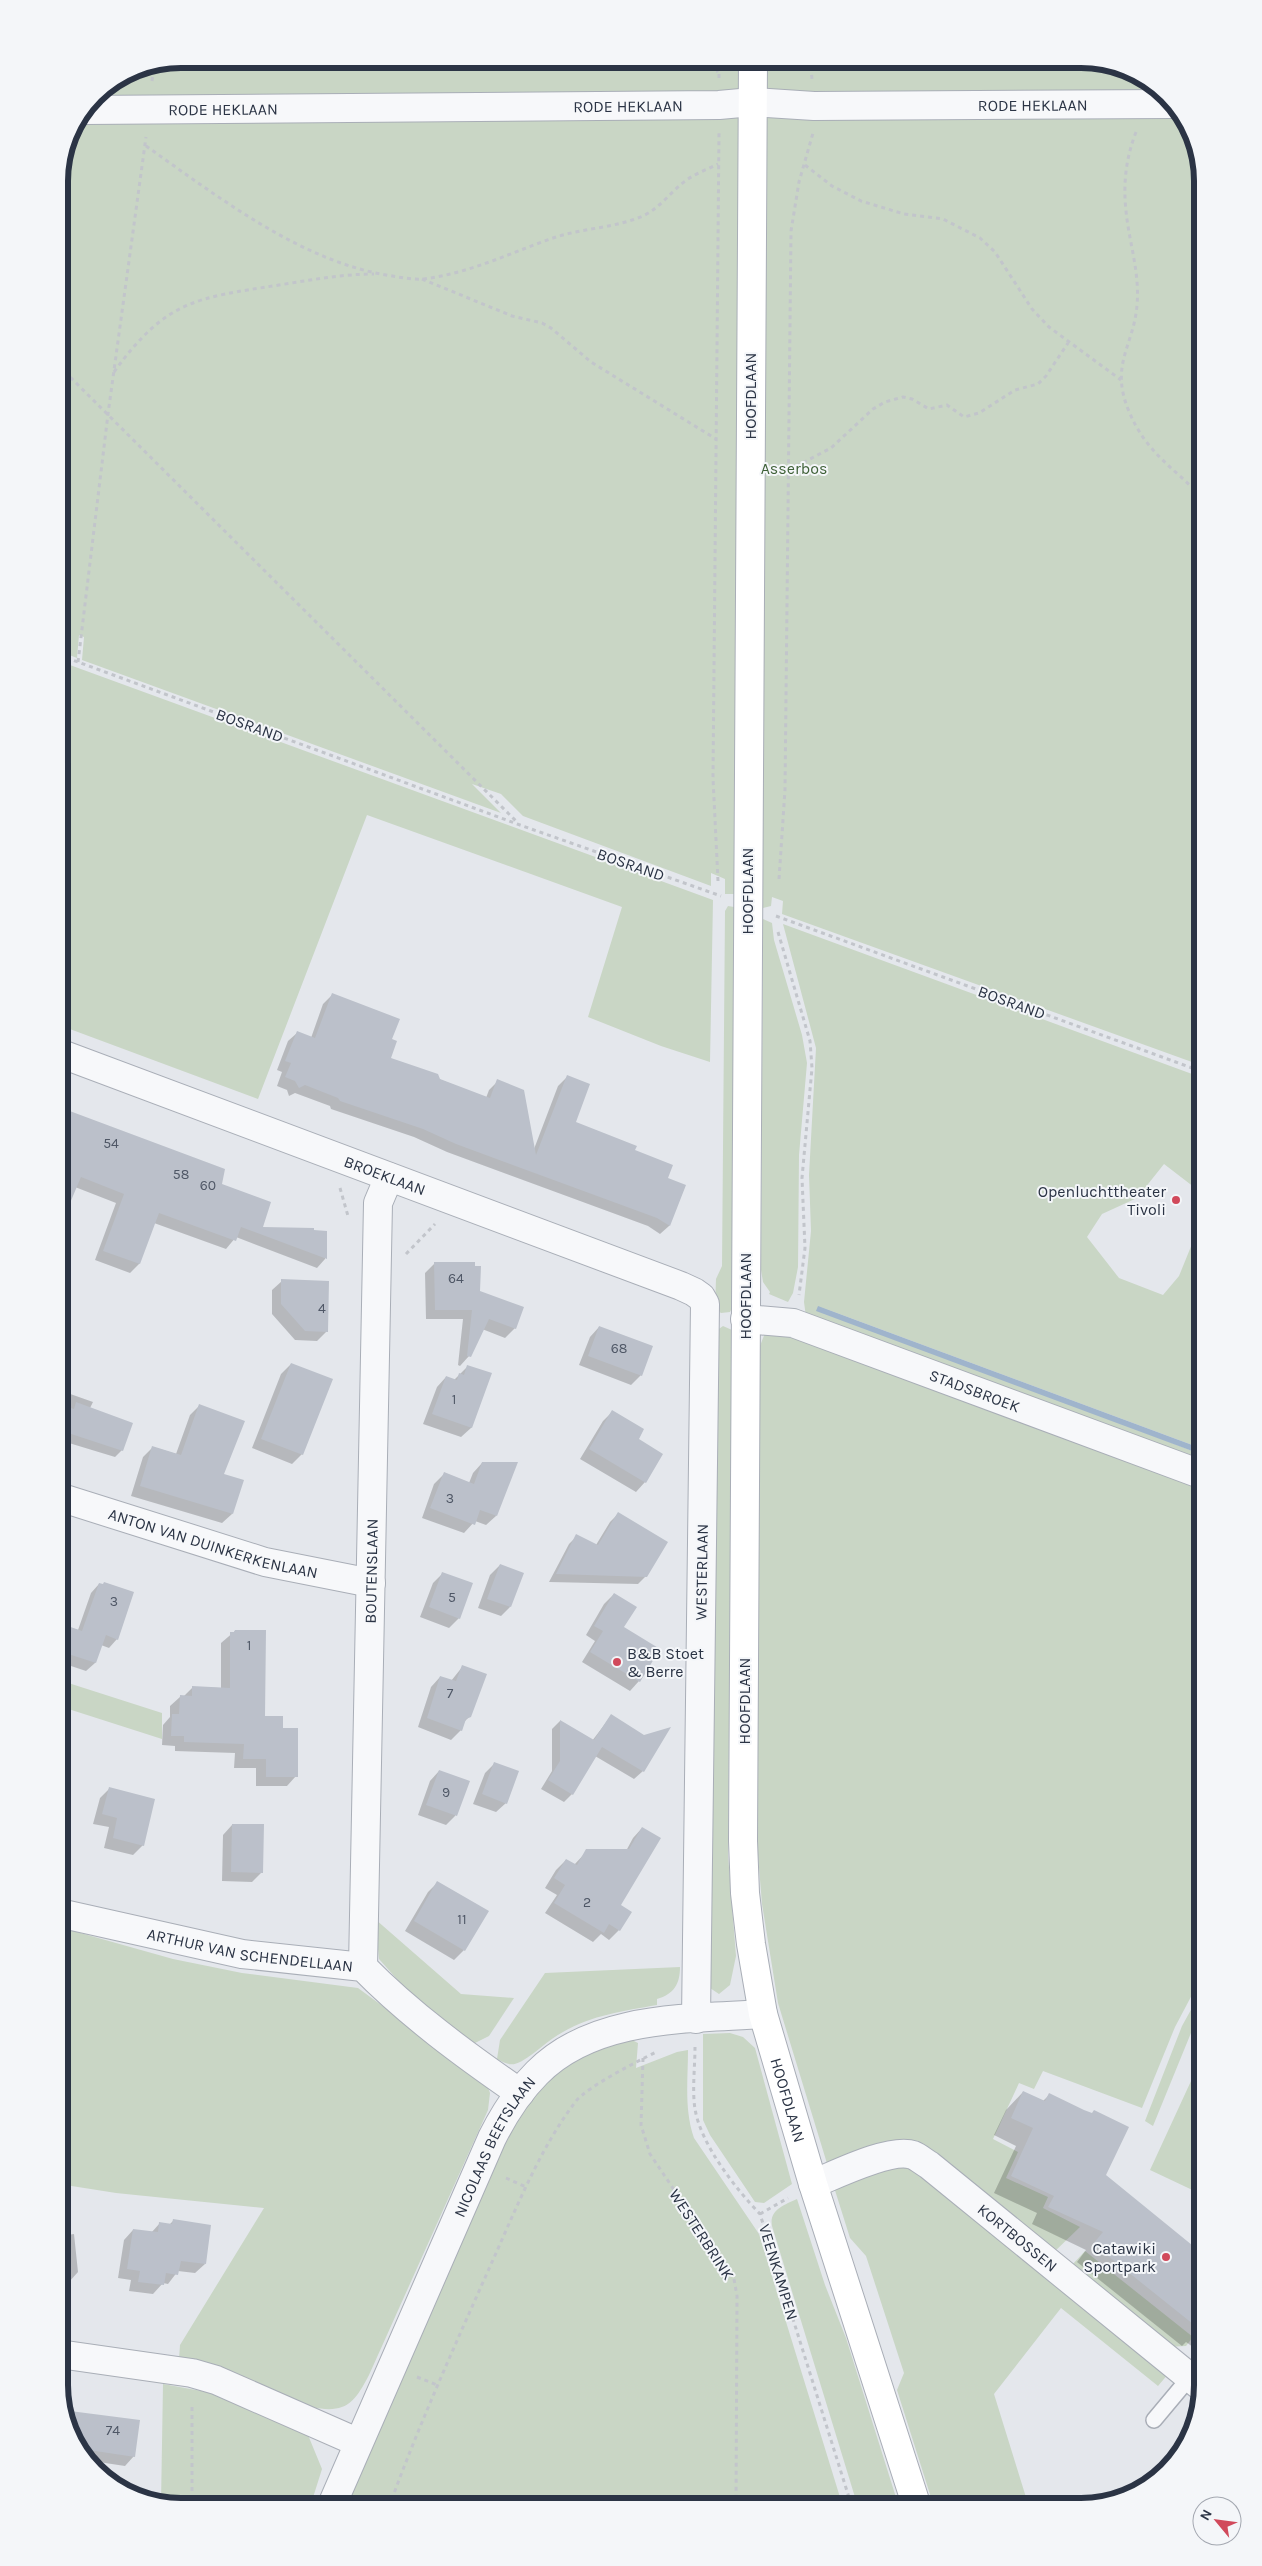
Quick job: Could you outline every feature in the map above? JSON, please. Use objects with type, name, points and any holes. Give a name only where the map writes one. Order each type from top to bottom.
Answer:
[{"type":"street","name":"HOOFDLAAN","points":[[753,68],[745,1319],[743,1841],[745,1892],[751,1944],[763,2014],[813,2184],[914,2498]]},
{"type":"street","name":"RODE HEKLAAN","points":[[92,110],[719,104],[752,102],[814,106],[1160,104]]},
{"type":"street","name":"BROEKLAAN","points":[[68,1056],[694,1292],[701,1297],[704,1304]]},
{"type":"street","name":"BOUTENSLAAN","points":[[363,1967],[378,1203],[389,1177]]},
{"type":"street","name":"WESTERLAAN","points":[[696,2019],[704,1304]]},
{"type":"street","name":"STADSBROEK","points":[[745,1319],[793,1323],[1194,1472]]},
{"type":"street","name":"ANTON VAN DUINKERKENLAAN","points":[[68,1500],[265,1562],[371,1583]]},
{"type":"street","name":"ARTHUR VAN SCHENDELLAAN","points":[[68,1915],[242,1954],[363,1967],[461,2051],[520,2092]]},
{"type":"street","name":"NICOLAAS BEETSLAAN","points":[[335,2498],[357,2442],[492,2138],[520,2092],[538,2072],[559,2055],[597,2036],[642,2024],[763,2014]]},
{"type":"street","name":"KORTBOSSEN","points":[[813,2184],[854,2166],[899,2153],[914,2155],[1194,2380]]},
{"type":"street","points":[[68,2355],[192,2373],[216,2380],[357,2442]]},
{"type":"lane","points":[[1154,2420],[1194,2384]]},
{"type":"path","points":[[714,68],[719,73]]},
{"type":"path","points":[[78,662],[108,414],[146,146],[153,71]]},
{"type":"path","name":"HOOFDLAAN","points":[[719,104],[713,778],[719,894]]},
{"type":"path","points":[[1160,104],[1131,145],[1126,167],[1126,211],[1138,290],[1134,322],[1121,364],[1121,380],[1128,409],[1143,437],[1170,469],[1194,490]]},
{"type":"path","name":"HOOFDLAAN","points":[[778,882],[785,790],[790,231],[799,182],[812,142],[814,106]]},
{"type":"path","points":[[146,146],[205,188],[292,240],[335,261],[379,274],[421,279],[512,316],[542,323],[551,328],[591,362],[716,439]]},
{"type":"path","points":[[421,279],[453,274],[497,261],[554,238],[644,215],[662,204],[673,191],[689,178],[718,164]]},
{"type":"path","points":[[805,165],[832,186],[861,200],[904,214],[943,219],[980,238],[1005,266],[1032,309],[1068,343],[1121,380]]},
{"type":"path","points":[[114,372],[144,334],[161,319],[198,300],[219,294],[320,278],[379,274]]},
{"type":"path","points":[[789,470],[831,448],[872,409],[896,398],[912,399],[929,409],[947,405],[964,417],[979,413],[1006,395],[1042,381],[1068,343]]},
{"type":"path","points":[[68,375],[520,825]]},
{"type":"path","name":"BOSRAND","points":[[68,658],[520,825],[719,894],[747,906],[1194,1069]]},
{"type":"path","name":"HOOFDLAAN","points":[[777,908],[777,923]]},
{"type":"path","name":"HOOFDLAAN","points":[[778,929],[810,1041],[812,1068],[802,1178],[804,1255],[793,1323]]},
{"type":"path","points":[[377,1282],[456,1204]]},
{"type":"path","name":"VEENKAMPEN","points":[[696,2019],[695,2103],[698,2119],[723,2170],[740,2194],[760,2214],[849,2498]]},
{"type":"path","name":"WESTERBRINK","points":[[393,2498],[437,2385],[526,2187],[557,2130],[577,2100],[643,2059],[641,2125],[650,2154],[734,2279],[737,2306],[736,2498]]},
{"type":"path","points":[[192,2373],[192,2498]]},
{"type":"green space","name":"Asserbos","points":[[173,68],[1089,68],[1118,73],[1132,79],[1150,91],[1171,112],[1186,137],[1194,173],[1194,1063],[782,914],[783,901],[772,897],[771,906],[763,908],[763,893],[734,882],[734,894],[725,894],[725,879],[711,873],[711,886],[523,816],[501,794],[472,784],[501,813],[82,660],[84,637],[79,635],[77,658],[68,654],[68,173],[71,151],[76,137],[95,106],[106,95],[137,76],[151,71]]},
{"type":"green space","points":[[68,664],[713,900],[710,1062],[661,1046],[588,1017],[622,907],[367,815],[258,1099],[68,1028]]},
{"type":"green space","points":[[728,906],[734,907],[733,1306],[730,1312],[721,1313],[715,1308],[716,1279],[722,1266],[725,911]]},
{"type":"green space","points":[[763,919],[772,923],[774,940],[802,1035],[807,1063],[799,1155],[798,1267],[793,1293],[788,1302],[769,1294],[770,1292],[763,1282],[761,1270]]},
{"type":"green space","points":[[783,924],[1194,1075],[1194,1187],[1164,1164],[1137,1198],[1102,1214],[1087,1237],[1119,1278],[1163,1295],[1179,1276],[1194,1242],[1194,1446],[818,1306],[1194,1452],[1194,1465],[806,1317],[804,1302],[811,1231],[809,1175],[816,1048]]},
{"type":"green space","points":[[723,1326],[732,1330],[728,1855],[736,1956],[730,1985],[719,1994],[710,1988],[705,1976],[716,1331]]},
{"type":"green space","points":[[780,1328],[1194,1481],[1194,1991],[1175,2027],[1142,2108],[1043,2071],[1034,2089],[1019,2083],[993,2139],[1018,2152],[1006,2178],[1048,2197],[1043,2208],[1080,2227],[1052,2254],[914,2144],[829,2170],[778,2003],[762,1904],[757,1843],[758,1351],[765,1333]]},
{"type":"green space","points":[[68,1683],[162,1713],[162,1739],[68,1709]]},
{"type":"green space","points":[[375,1919],[461,1994],[514,1998],[489,2036],[473,2044],[403,1986],[379,1959]]},
{"type":"green space","points":[[68,1930],[173,1959],[242,1973],[358,1988],[486,2082],[490,2093],[488,2110],[369,2375],[353,2400],[340,2408],[323,2409],[311,2407],[230,2371],[179,2359],[180,2345],[264,2208],[116,2193],[68,2185]]},
{"type":"green space","points":[[680,1967],[679,1978],[675,1988],[657,1999],[657,2005],[608,2014],[585,2021],[558,2035],[518,2063],[509,2064],[497,2059],[500,2040],[545,1973]]},
{"type":"green space","points":[[1194,2004],[1194,2026],[1153,2126],[1145,2121],[1182,2026]]},
{"type":"green space","points":[[730,2033],[743,2037],[755,2048],[792,2184],[764,2203],[755,2202],[710,2135],[703,2120],[703,2034]]},
{"type":"green space","points":[[632,2040],[638,2043],[636,2068],[677,2052],[688,2050],[688,2105],[694,2138],[759,2234],[840,2498],[349,2498],[501,2152],[513,2129],[537,2092],[551,2078],[566,2066],[606,2047]]},
{"type":"green space","points":[[1194,2075],[1194,2191],[1150,2170]]},
{"type":"green space","points":[[905,2161],[1169,2373],[1158,2386],[1061,2308],[994,2394],[1026,2498],[931,2498],[897,2390],[904,2373],[866,2256],[850,2238],[833,2184]]},
{"type":"green space","points":[[797,2199],[825,2285],[846,2338],[896,2498],[855,2498],[772,2226],[775,2212]]},
{"type":"green space","points":[[1085,2251],[1193,2337],[1186,2346],[1166,2347],[1072,2265]]},
{"type":"green space","points":[[163,2384],[207,2392],[308,2435],[322,2469],[313,2498],[161,2496]]},
{"type":"water","points":[[818,1306],[1194,1446],[1194,1452],[816,1311]]},
{"type":"building","points":[[332,993],[400,1019],[392,1039],[397,1041],[391,1058],[438,1074],[440,1079],[490,1098],[497,1079],[524,1090],[536,1155],[567,1075],[590,1084],[576,1122],[637,1146],[635,1150],[673,1165],[668,1178],[686,1185],[670,1226],[657,1218],[456,1144],[423,1129],[340,1101],[338,1098],[305,1085],[299,1088],[295,1081],[285,1077],[291,1063],[285,1061],[297,1031],[315,1038]]},
{"type":"building","points":[[68,1110],[225,1169],[222,1184],[271,1202],[263,1227],[314,1228],[314,1230],[327,1231],[327,1259],[241,1227],[236,1241],[159,1213],[140,1264],[103,1251],[124,1194],[81,1177],[68,1208]]},
{"type":"building","points":[[434,1262],[475,1262],[475,1266],[481,1266],[480,1291],[524,1307],[516,1329],[489,1319],[471,1357],[467,1356],[472,1310],[435,1310]]},
{"type":"building","points":[[281,1279],[329,1281],[328,1332],[305,1331],[281,1304]]},
{"type":"building","points":[[599,1326],[653,1346],[642,1376],[588,1356]]},
{"type":"building","points":[[291,1363],[333,1379],[303,1455],[261,1439]]},
{"type":"building","points":[[467,1365],[492,1373],[472,1428],[432,1414],[446,1376],[457,1380],[459,1373],[464,1375]]},
{"type":"building","points":[[76,1402],[133,1423],[123,1451],[68,1433],[68,1407],[74,1409]]},
{"type":"building","points":[[199,1404],[245,1421],[224,1474],[244,1480],[233,1514],[140,1486],[152,1446],[181,1455]]},
{"type":"building","points":[[612,1410],[644,1429],[639,1439],[663,1454],[646,1483],[589,1449]]},
{"type":"building","points":[[482,1462],[518,1462],[497,1516],[480,1510],[475,1525],[430,1508],[444,1472],[474,1484]]},
{"type":"building","points":[[618,1512],[668,1542],[647,1577],[556,1574],[576,1534],[598,1545]]},
{"type":"building","points":[[500,1564],[524,1573],[511,1607],[487,1599]]},
{"type":"building","points":[[442,1572],[473,1583],[460,1619],[429,1607]]},
{"type":"building","points":[[104,1582],[134,1592],[118,1640],[106,1635],[96,1663],[68,1654],[68,1626],[82,1631],[99,1583],[103,1584]]},
{"type":"building","points":[[614,1593],[637,1607],[624,1627],[660,1649],[640,1682],[590,1652],[603,1631],[594,1626]]},
{"type":"building","points":[[235,1630],[266,1630],[265,1716],[283,1716],[283,1728],[298,1728],[298,1777],[266,1777],[266,1759],[243,1759],[244,1744],[184,1742],[184,1736],[171,1736],[172,1714],[179,1714],[180,1695],[192,1696],[192,1686],[230,1688],[230,1632]]},
{"type":"building","points":[[462,1665],[487,1674],[471,1717],[466,1719],[462,1731],[427,1718],[440,1676],[456,1681]]},
{"type":"building","points":[[611,1714],[644,1735],[671,1727],[644,1772],[602,1747],[573,1795],[548,1780],[560,1761],[560,1720],[594,1740]]},
{"type":"building","points":[[494,1762],[519,1771],[507,1804],[482,1794]]},
{"type":"building","points":[[439,1770],[470,1781],[457,1816],[426,1805]]},
{"type":"building","points":[[109,1787],[155,1799],[144,1846],[113,1838],[117,1818],[102,1814]]},
{"type":"building","points":[[232,1824],[264,1824],[263,1873],[231,1872]]},
{"type":"building","points":[[642,1827],[661,1838],[621,1905],[632,1912],[620,1931],[609,1924],[604,1933],[554,1903],[565,1885],[554,1878],[566,1859],[577,1865],[586,1849],[629,1849]]},
{"type":"building","points":[[437,1881],[489,1911],[465,1951],[414,1921]]},
{"type":"building","points":[[1023,2091],[1045,2101],[1049,2093],[1084,2110],[1092,2113],[1094,2110],[1129,2127],[1106,2175],[1194,2247],[1194,2325],[1093,2244],[1103,2232],[1048,2207],[1054,2196],[1011,2176],[1033,2128],[1011,2118]]},
{"type":"building","points":[[173,2219],[211,2225],[206,2264],[181,2261],[178,2275],[166,2273],[164,2285],[138,2282],[140,2271],[127,2269],[133,2229],[158,2232],[159,2222],[172,2224]]},
{"type":"building","points":[[71,2411],[140,2420],[135,2457],[88,2450],[76,2429]]},
{"type":"place","name":"Openluchttheater Tivoli","points":[[1176,1200]]},
{"type":"place","name":"B&B Stoet & Berre","points":[[617,1662]]},
{"type":"place","name":"Catawiki Sportpark","points":[[1166,2257]]}]
